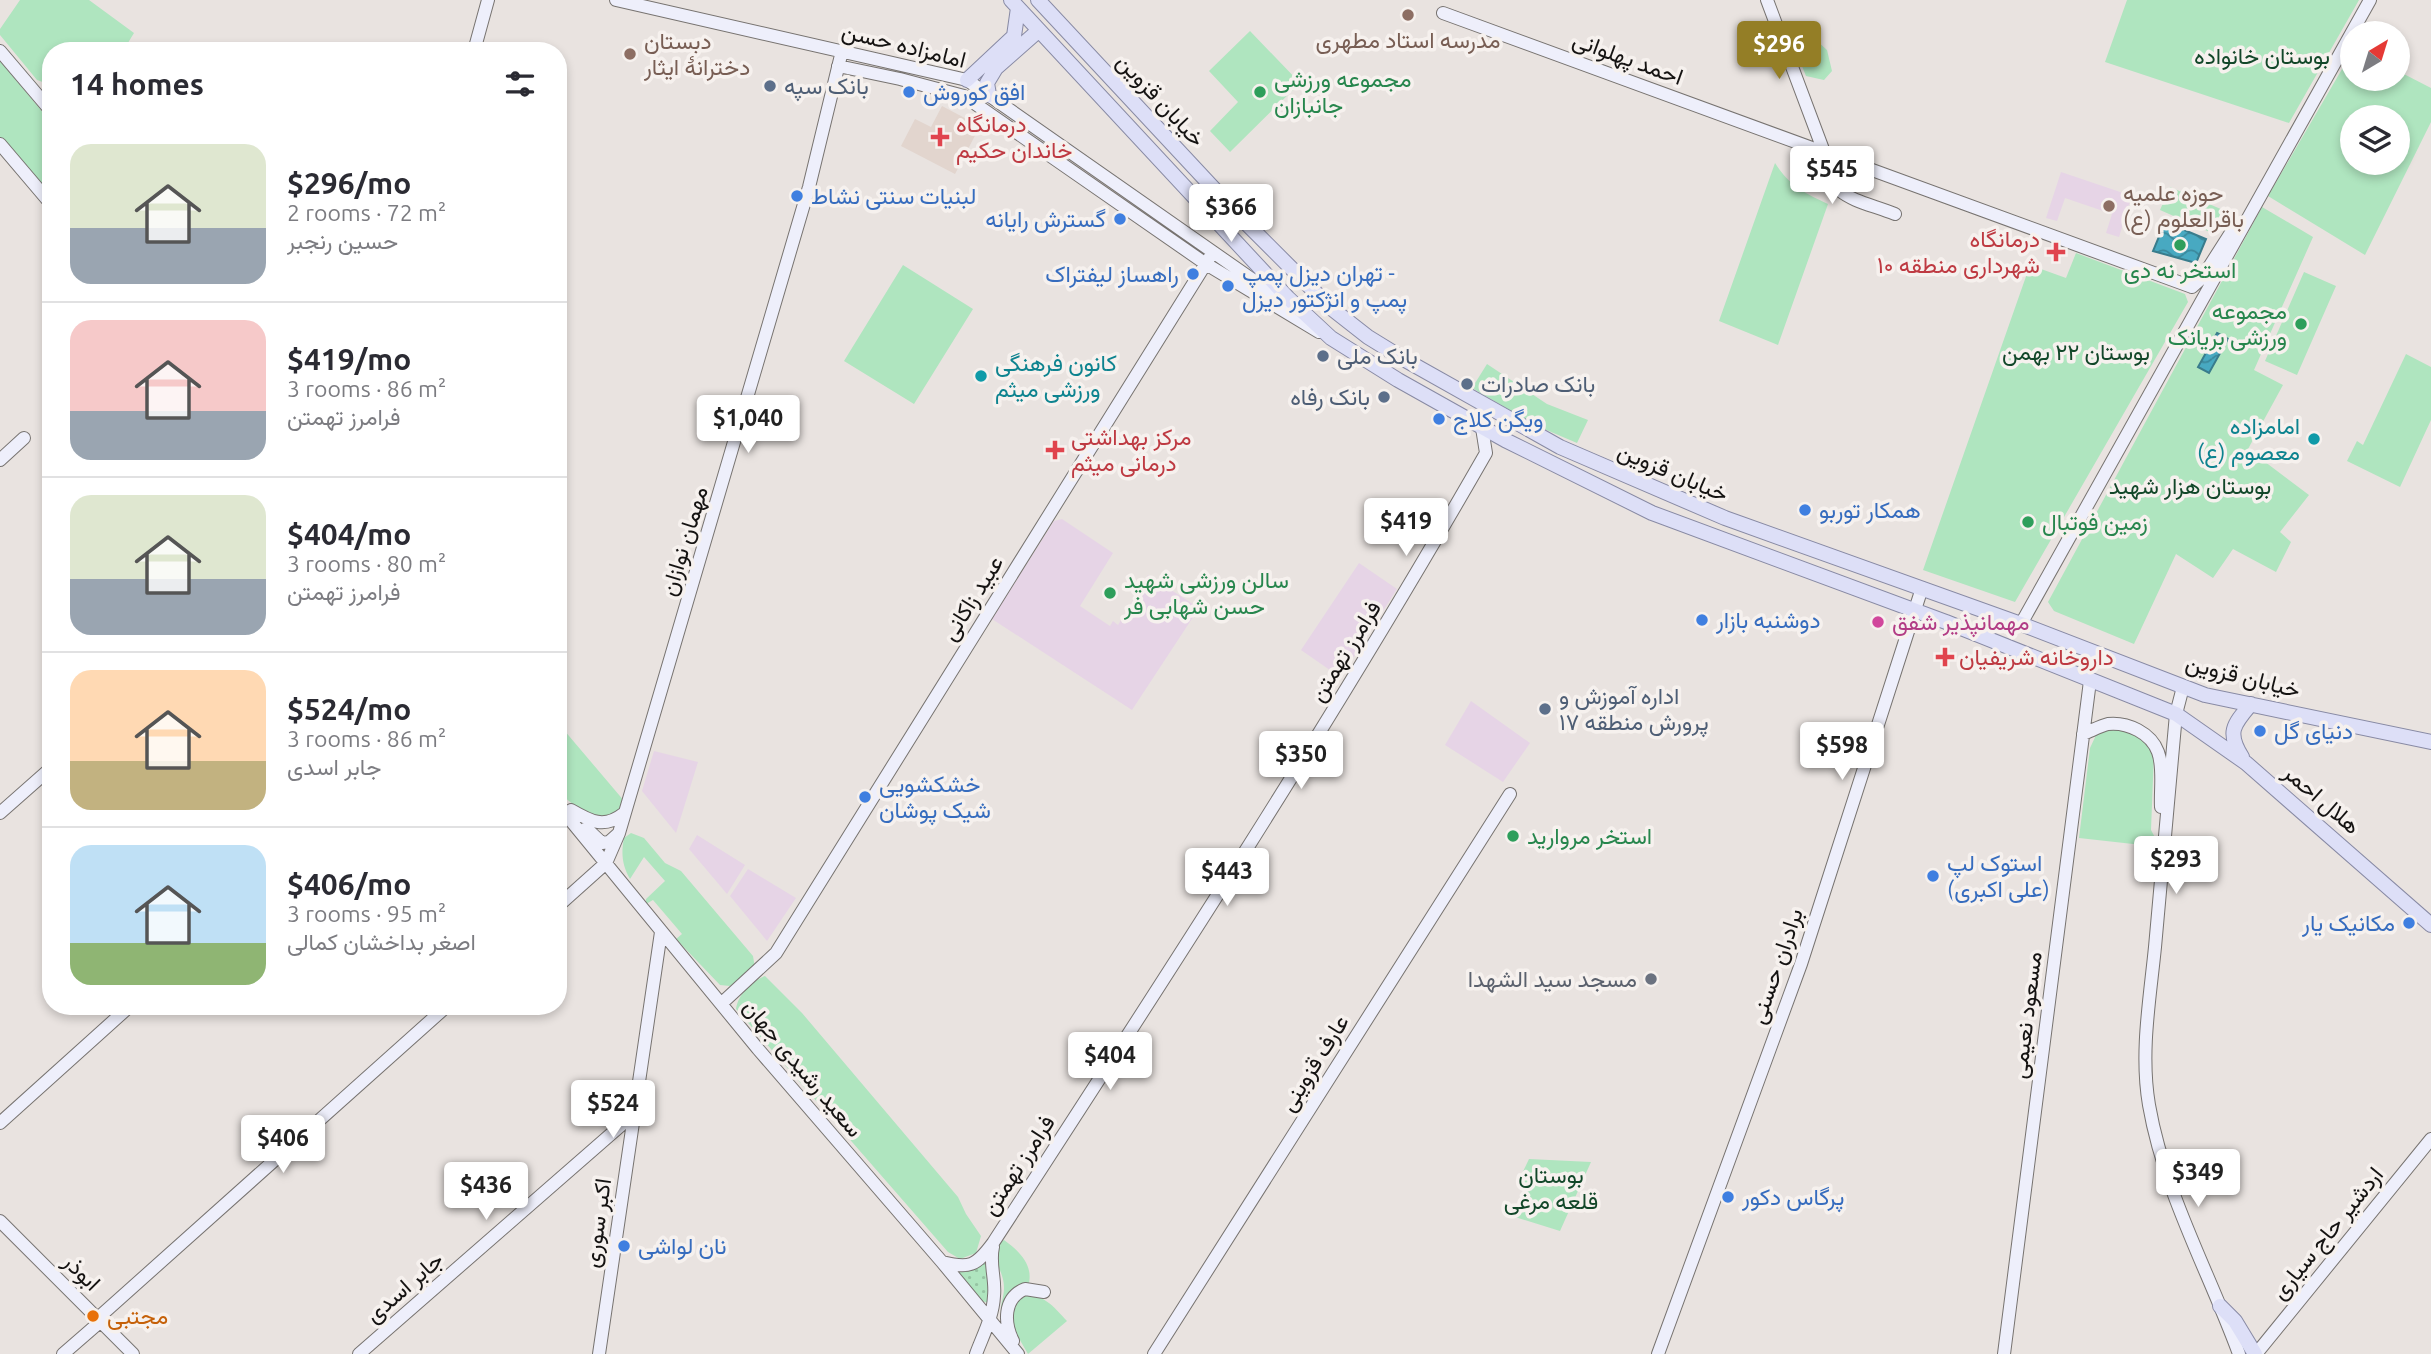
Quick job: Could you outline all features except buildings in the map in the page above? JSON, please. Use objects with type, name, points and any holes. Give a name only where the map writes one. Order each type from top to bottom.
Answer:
[{"type":"main road","name":"خیابان قزوین","points":[[1038,0],[1234,211],[1331,308],[1368,337],[1560,447],[1725,518],[2021,624],[2205,695],[2431,741]]},
{"type":"main road","name":"خیابان قزوین","points":[[1014,4],[1288,298],[1331,338],[1398,380],[1482,428],[1652,513],[2011,647],[2176,714]]},
{"type":"main road","points":[[967,80],[1014,36],[1014,4]]},
{"type":"main road","points":[[989,95],[987,83],[996,68],[1038,31]]},
{"type":"main road","points":[[1288,298],[1304,281]]},
{"type":"main road","points":[[2246,763],[2233,743],[2233,732],[2236,722],[2251,704]]},
{"type":"main road","name":"هلال احمر","points":[[2176,714],[2246,763],[2431,925]]},
{"type":"main road","points":[[2220,1306],[2235,1321],[2255,1354]]},
{"type":"street","points":[[476,42],[488,0]]},
{"type":"street","name":"امامزاده حسن","points":[[616,0],[967,80],[1253,280],[1288,298]]},
{"type":"street","points":[[1767,0],[1824,152],[1826,175],[1845,195],[1895,214]]},
{"type":"street","points":[[2021,624],[2370,0]]},
{"type":"street","name":"احمد پهلوانی","points":[[1443,13],[2192,287]]},
{"type":"street","points":[[0,51],[42,101]]},
{"type":"street","name":"مهمان نوازان","points":[[606,863],[618,833],[799,222],[842,51]]},
{"type":"street","name":"امامزاده حسن","points":[[838,66],[964,96],[1206,264],[1288,315],[1331,338]]},
{"type":"street","points":[[0,144],[42,193]]},
{"type":"street","points":[[2195,312],[2192,287],[2202,278],[2242,215],[2260,198]]},
{"type":"street","name":"عبید زاکانی","points":[[722,1003],[765,965],[783,942],[1213,252]]},
{"type":"street","name":"فرامرز تهمتن","points":[[942,1262],[963,1267],[971,1265],[982,1258],[993,1243],[1346,690],[1406,591],[1486,453],[1482,428]]},
{"type":"street","points":[[0,460],[24,438]]},
{"type":"street","name":"برادران حسنی","points":[[1658,1354],[1801,964],[1923,588]]},
{"type":"street","name":"مسعود نعیمی","points":[[2004,1354],[2090,681]]},
{"type":"street","points":[[2183,687],[2176,714],[2146,1047],[2148,1103],[2162,1158],[2239,1354]]},
{"type":"street","points":[[2083,734],[2101,726],[2119,724],[2142,732],[2151,740],[2159,758],[2164,849]]},
{"type":"street","points":[[0,813],[42,776]]},
{"type":"street","name":"عارف قزوینی","points":[[1154,1354],[1510,794]]},
{"type":"street","points":[[567,810],[603,823],[612,822],[623,814]]},
{"type":"street","name":"سعید رشیدی جهان","points":[[567,811],[602,843],[609,842],[618,833]]},
{"type":"street","name":"سعید رشیدی جهان","points":[[567,812],[661,932],[844,1152],[1019,1354]]},
{"type":"street","points":[[567,898],[606,863]]},
{"type":"street","name":"اکبر سوری","points":[[599,1354],[661,932]]},
{"type":"street","points":[[0,1123],[120,1015]]},
{"type":"street","points":[[63,1354],[437,1015]]},
{"type":"street","name":"جابر اسدی","points":[[359,1354],[634,1114]]},
{"type":"street","name":"اردشیر حاج سیاری","points":[[2255,1354],[2431,1139]]},
{"type":"street","name":"ابوذر","points":[[0,1220],[134,1354]]},
{"type":"street","points":[[976,1354],[990,1320],[995,1294],[990,1259],[993,1243]]},
{"type":"street","points":[[1019,1354],[1005,1322],[1010,1304],[1017,1292],[1025,1289],[1044,1292]]},
{"type":"shaded area","name":"درمانگاه خاندان حکیم","points":[[942,106],[980,126],[955,174],[901,146],[915,119],[931,127]]},
{"type":"shaded area","name":"حوزه علمیه باقرالعلوم (ع)","points":[[2061,172],[2132,196],[2119,237],[2106,233],[2112,214],[2065,198],[2057,221],[2046,218]]},
{"type":"shaded area","points":[[1062,519],[1113,553],[1080,606],[1110,626],[1113,621],[1118,625],[1148,575],[1199,608],[1132,710],[992,619],[1054,521]]},
{"type":"shaded area","points":[[1359,563],[1397,589],[1345,671],[1337,675],[1301,650]]},
{"type":"shaded area","points":[[1471,701],[1530,743],[1503,782],[1445,745]]},
{"type":"shaded area","points":[[654,751],[698,762],[676,833],[642,791]]},
{"type":"shaded area","points":[[697,835],[745,865],[727,894],[689,849]]},
{"type":"shaded area","points":[[748,869],[796,898],[767,941],[730,896]]},
{"type":"green space","points":[[20,0],[89,0],[134,33],[128,42],[42,42],[42,82],[37,80],[0,35],[0,29]]},
{"type":"green space","name":"بوستان خانواده","points":[[2127,0],[2359,0],[2347,21],[2340,21],[2340,33],[2289,123],[2105,62]]},
{"type":"green space","name":"مجموعه ورزشی جانبازان","points":[[1250,31],[1300,83],[1230,152],[1210,131],[1238,102],[1209,71]]},
{"type":"green space","points":[[1791,39],[1816,40],[1827,50],[1832,71],[1824,80],[1806,76]]},
{"type":"green space","points":[[0,61],[42,111],[42,187],[0,137]]},
{"type":"green space","points":[[2340,73],[2340,91],[2410,91],[2410,77],[2431,88],[2431,122],[2410,164],[2410,105],[2340,105],[2340,175],[2405,175],[2365,255],[2268,196]]},
{"type":"green space","points":[[1775,163],[1798,188],[1828,204],[1778,345],[1719,321]]},
{"type":"green space","points":[[2170,187],[2223,210],[2212,233],[2160,210]]},
{"type":"green space","name":"بوستان هزار شهید","points":[[2262,207],[2313,237],[2254,370],[2283,385],[2248,449],[2309,495],[2280,532],[2291,542],[2276,572],[2233,549],[2213,578],[2176,554],[2134,644],[2054,611],[2048,602]]},
{"type":"green space","name":"بوستان ۲۲ بهمن","points":[[2076,253],[2185,294],[2188,302],[2015,602],[1923,570],[2030,265],[2066,278]]},
{"type":"green space","points":[[903,265],[973,309],[914,404],[844,361]]},
{"type":"green space","name":"مجموعه ورزشی بریانک","points":[[2304,272],[2336,286],[2297,375],[2265,361]]},
{"type":"green space","points":[[2406,354],[2431,367],[2431,420],[2400,487],[2347,461],[2357,441],[2363,445]]},
{"type":"green space","points":[[1487,364],[1547,404],[1588,420],[1577,443],[1537,426],[1472,388]]},
{"type":"green space","points":[[2109,728],[2141,735],[2154,753],[2151,830],[2160,847],[2079,838],[2090,748],[2097,733]]},
{"type":"green space","points":[[567,734],[625,802],[621,809],[608,819],[580,810],[567,799]]},
{"type":"green space","points":[[631,833],[644,838],[665,863],[681,871],[753,956],[755,968],[730,986],[720,985],[676,939],[682,934],[653,900],[646,904],[646,899],[665,881],[644,857],[630,879],[627,874],[624,864],[624,838]]},
{"type":"green space","points":[[765,976],[802,1013],[958,1197],[981,1236],[976,1253],[960,1259],[948,1252],[736,1009],[746,989]]},
{"type":"green space","name":"بوستان قلعه مرغی","points":[[1529,1159],[1591,1162],[1560,1231],[1515,1217],[1525,1187],[1517,1184]]},
{"type":"green space","points":[[1004,1240],[1023,1258],[1030,1276],[1029,1283],[1018,1286],[1010,1293],[1001,1312],[1004,1288],[997,1256],[1000,1242]]},
{"type":"green space","points":[[985,1263],[992,1285],[988,1303],[982,1301],[956,1269],[973,1268]]},
{"type":"green space","points":[[1022,1294],[1042,1299],[1067,1321],[1028,1354],[1010,1323]]},
{"type":"water","name":"استخر نه دی","points":[[2165,222],[2206,239],[2196,263],[2153,251]]},
{"type":"water","points":[[2217,333],[2228,339],[2209,373],[2198,367]]},
{"type":"place","name":"مدرسه استاد مطهری","points":[[1408,15]]},
{"type":"place","name":"دبستان دخترانهٔ ایثار","points":[[630,54]]},
{"type":"place","name":"بانک سپه","points":[[770,86]]},
{"type":"place","name":"افق کوروش","points":[[909,92]]},
{"type":"place","name":"مجموعه ورزشی جانبازان","points":[[1260,92]]},
{"type":"place","name":"درمانگاه خاندان حکیم","points":[[940,137]]},
{"type":"place","name":"لبنیات سنتی نشاط","points":[[797,196]]},
{"type":"place","name":"حوزه علمیه باقرالعلوم (ع)","points":[[2109,206]]},
{"type":"place","name":"گسترش رایانه","points":[[1120,219]]},
{"type":"place","name":"استخر نه دی","points":[[2180,245]]},
{"type":"place","name":"درمانگاه شهرداری منطقه ۱۰","points":[[2056,252]]},
{"type":"place","name":"راهساز لیفتراک","points":[[1193,274]]},
{"type":"place","name":"تهران دیزل پمپ - پمپ و انژکتور دیزل","points":[[1228,286]]},
{"type":"place","name":"مجموعه ورزشی بریانک","points":[[2301,324]]},
{"type":"place","name":"بانک ملی","points":[[1323,356]]},
{"type":"place","name":"کانون فرهنگی ورزشی میثم","points":[[981,376]]},
{"type":"place","name":"بانک صادرات","points":[[1467,384]]},
{"type":"place","name":"بانک رفاه","points":[[1384,397]]},
{"type":"place","name":"ویگن کلاج","points":[[1439,419]]},
{"type":"place","name":"امامزاده معصوم (ع)","points":[[2314,439]]},
{"type":"place","name":"مرکز بهداشتی درمانی میثم","points":[[1055,450]]},
{"type":"place","name":"همکار توربو","points":[[1805,510]]},
{"type":"place","name":"زمین فوتبال","points":[[2028,522]]},
{"type":"place","name":"سالن ورزشی شهید حسن شهابی فر","points":[[1110,593]]},
{"type":"place","name":"دوشنبه بازار","points":[[1702,620]]},
{"type":"place","name":"مهمانپذیر شفق","points":[[1878,622]]},
{"type":"place","name":"داروخانه شریفیان","points":[[1945,657]]},
{"type":"place","name":"اداره آموزش و پرورش منطقه ۱۷","points":[[1545,709]]},
{"type":"place","name":"دنیای گل","points":[[2260,731]]},
{"type":"place","name":"خشکشویی شیک پوشان","points":[[865,797]]},
{"type":"place","name":"استخر مروارید","points":[[1513,836]]},
{"type":"place","name":"استوک لپ (علی اکبری)","points":[[1933,876]]},
{"type":"place","name":"مکانیک یار","points":[[2409,923]]},
{"type":"place","name":"مسجد سید الشهدا","points":[[1651,979]]},
{"type":"place","name":"پرگاس دکور","points":[[1728,1197]]},
{"type":"place","name":"نان لواشی","points":[[624,1246]]},
{"type":"place","name":"مجتبی","points":[[93,1316]]}]
